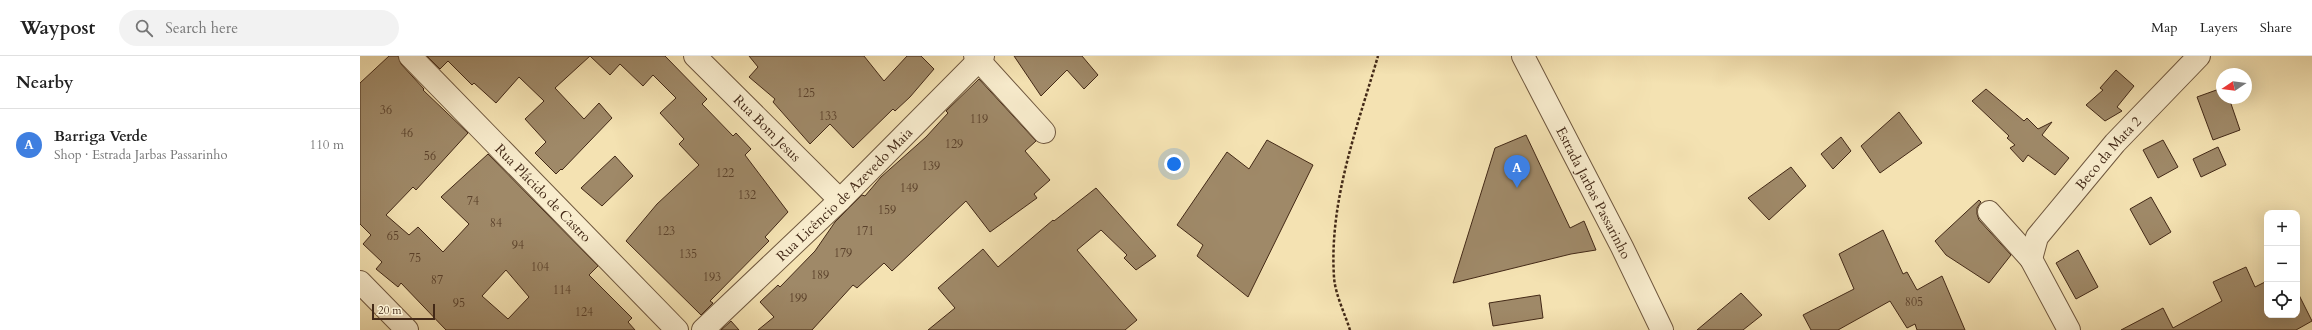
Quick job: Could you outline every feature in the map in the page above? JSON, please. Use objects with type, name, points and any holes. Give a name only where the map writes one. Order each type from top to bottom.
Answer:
[{"type":"street","name":"Rua Plácido de Castro","points":[[410,56],[676,330]]},
{"type":"street","name":"Rua Bom Jesus","points":[[695,56],[840,200]]},
{"type":"street","name":"Estrada Jarbas Passarinho","points":[[1523,56],[1622,247],[1662,330]]},
{"type":"street","name":"Beco da Mata 2","points":[[2031,259],[2037,237],[2116,143],[2199,56]]},
{"type":"street","name":"Rua Licêncio de Azevedo Maia","points":[[703,330],[840,200],[979,57]]},
{"type":"street","points":[[979,57],[1044,132]]},
{"type":"street","points":[[1989,212],[2031,259],[2069,330]]},
{"type":"street","points":[[360,282],[407,330]]},
{"type":"path","points":[[1350,330],[1334,278],[1335,217],[1349,156],[1378,56]]},
{"type":"building","points":[[389,56],[398,56],[401,64],[424,89],[423,90],[468,133],[416,190],[413,187],[386,215],[409,235],[418,227],[443,252],[469,224],[441,197],[488,154],[598,266],[589,275],[632,318],[628,322],[635,330],[446,330],[401,283],[398,287],[376,269],[382,262],[363,244],[371,235],[360,224],[360,83]],"holes":[[[506,270],[529,297],[508,319],[482,296]]]},
{"type":"building","points":[[427,56],[590,56],[555,88],[584,119],[599,103],[612,118],[562,170],[561,169],[556,174],[535,153],[546,142],[525,119],[544,101],[519,77],[496,103],[474,83],[472,85],[448,61],[440,69]]},
{"type":"building","points":[[590,56],[665,56],[707,99],[702,104],[733,136],[736,133],[751,149],[745,155],[788,212],[765,237],[769,241],[710,301],[713,303],[701,315],[626,241],[657,204],[699,165],[679,144],[684,139],[660,113],[676,98],[653,75],[643,86],[620,64],[610,75]]},
{"type":"building","points":[[749,56],[864,56],[884,81],[907,56],[921,56],[934,69],[910,97],[895,111],[893,109],[853,148],[830,124],[810,144],[773,102],[775,99],[749,77],[758,67]]},
{"type":"building","points":[[1014,56],[1082,56],[1098,75],[1084,89],[1067,70],[1041,96]]},
{"type":"building","points":[[2116,70],[2134,86],[2117,107],[2122,111],[2105,121],[2086,105],[2103,90],[2100,88]]},
{"type":"building","points":[[979,79],[1036,141],[1025,151],[1050,180],[1034,194],[1037,198],[990,232],[966,201],[892,271],[884,263],[857,288],[853,285],[812,330],[758,330],[774,317],[760,302],[778,285],[780,287],[815,251],[835,222],[862,195],[865,196],[881,177],[926,137],[948,113],[946,111]]},
{"type":"building","points":[[1986,89],[2024,121],[2027,118],[2038,129],[2052,122],[2042,135],[2069,158],[2055,175],[2028,155],[2023,162],[2010,148],[2015,145],[2007,138],[2009,136],[1972,101]]},
{"type":"building","points":[[2216,90],[2216,104],[2231,104],[2240,130],[2213,140],[2197,97]]},
{"type":"building","points":[[1899,112],[1922,143],[1880,173],[1861,146]]},
{"type":"building","points":[[1526,135],[1570,228],[1584,221],[1596,250],[1571,254],[1453,283],[1495,148]]},
{"type":"building","points":[[1841,137],[1851,151],[1833,169],[1821,154]]},
{"type":"building","points":[[1267,140],[1313,165],[1248,297],[1197,256],[1203,245],[1177,225],[1227,152],[1249,169]]},
{"type":"building","points":[[2163,140],[2178,167],[2158,178],[2143,150]]},
{"type":"building","points":[[2218,147],[2226,165],[2201,177],[2193,159]]},
{"type":"building","points":[[615,156],[633,176],[602,206],[581,188]]},
{"type":"building","points":[[1791,167],[1806,186],[1769,220],[1748,198]]},
{"type":"building","points":[[1096,188],[1156,256],[1136,270],[1124,258],[1127,255],[1101,230],[1077,250],[1137,320],[1125,330],[928,330],[955,308],[938,288],[983,249],[998,267],[1053,220],[1054,221]]},
{"type":"building","points":[[2151,197],[2171,232],[2150,245],[2130,209]]},
{"type":"building","points":[[1979,200],[1981,202],[1977,208],[1977,214],[1979,220],[2011,255],[1989,283],[1946,255],[1935,241]]},
{"type":"building","points":[[1883,230],[1903,274],[1907,272],[1917,290],[1942,276],[1965,330],[1917,330],[1915,324],[1907,328],[1890,301],[1838,330],[1811,330],[1803,315],[1854,289],[1839,254]]},
{"type":"building","points":[[2078,250],[2098,287],[2076,299],[2056,263]]},
{"type":"building","points":[[2246,267],[2255,287],[2264,282],[2264,318],[2300,318],[2300,297],[2312,321],[2296,330],[2121,330],[2163,308],[2173,328],[2222,301],[2213,282]]},
{"type":"building","points":[[1741,293],[1762,315],[1743,330],[1697,330]]},
{"type":"building","points":[[1540,295],[1543,318],[1493,326],[1489,303]]},
{"type":"building","points":[[731,321],[739,330],[721,330]]},
{"type":"place","name":"Barriga Verde","points":[[1517,188]]}]
